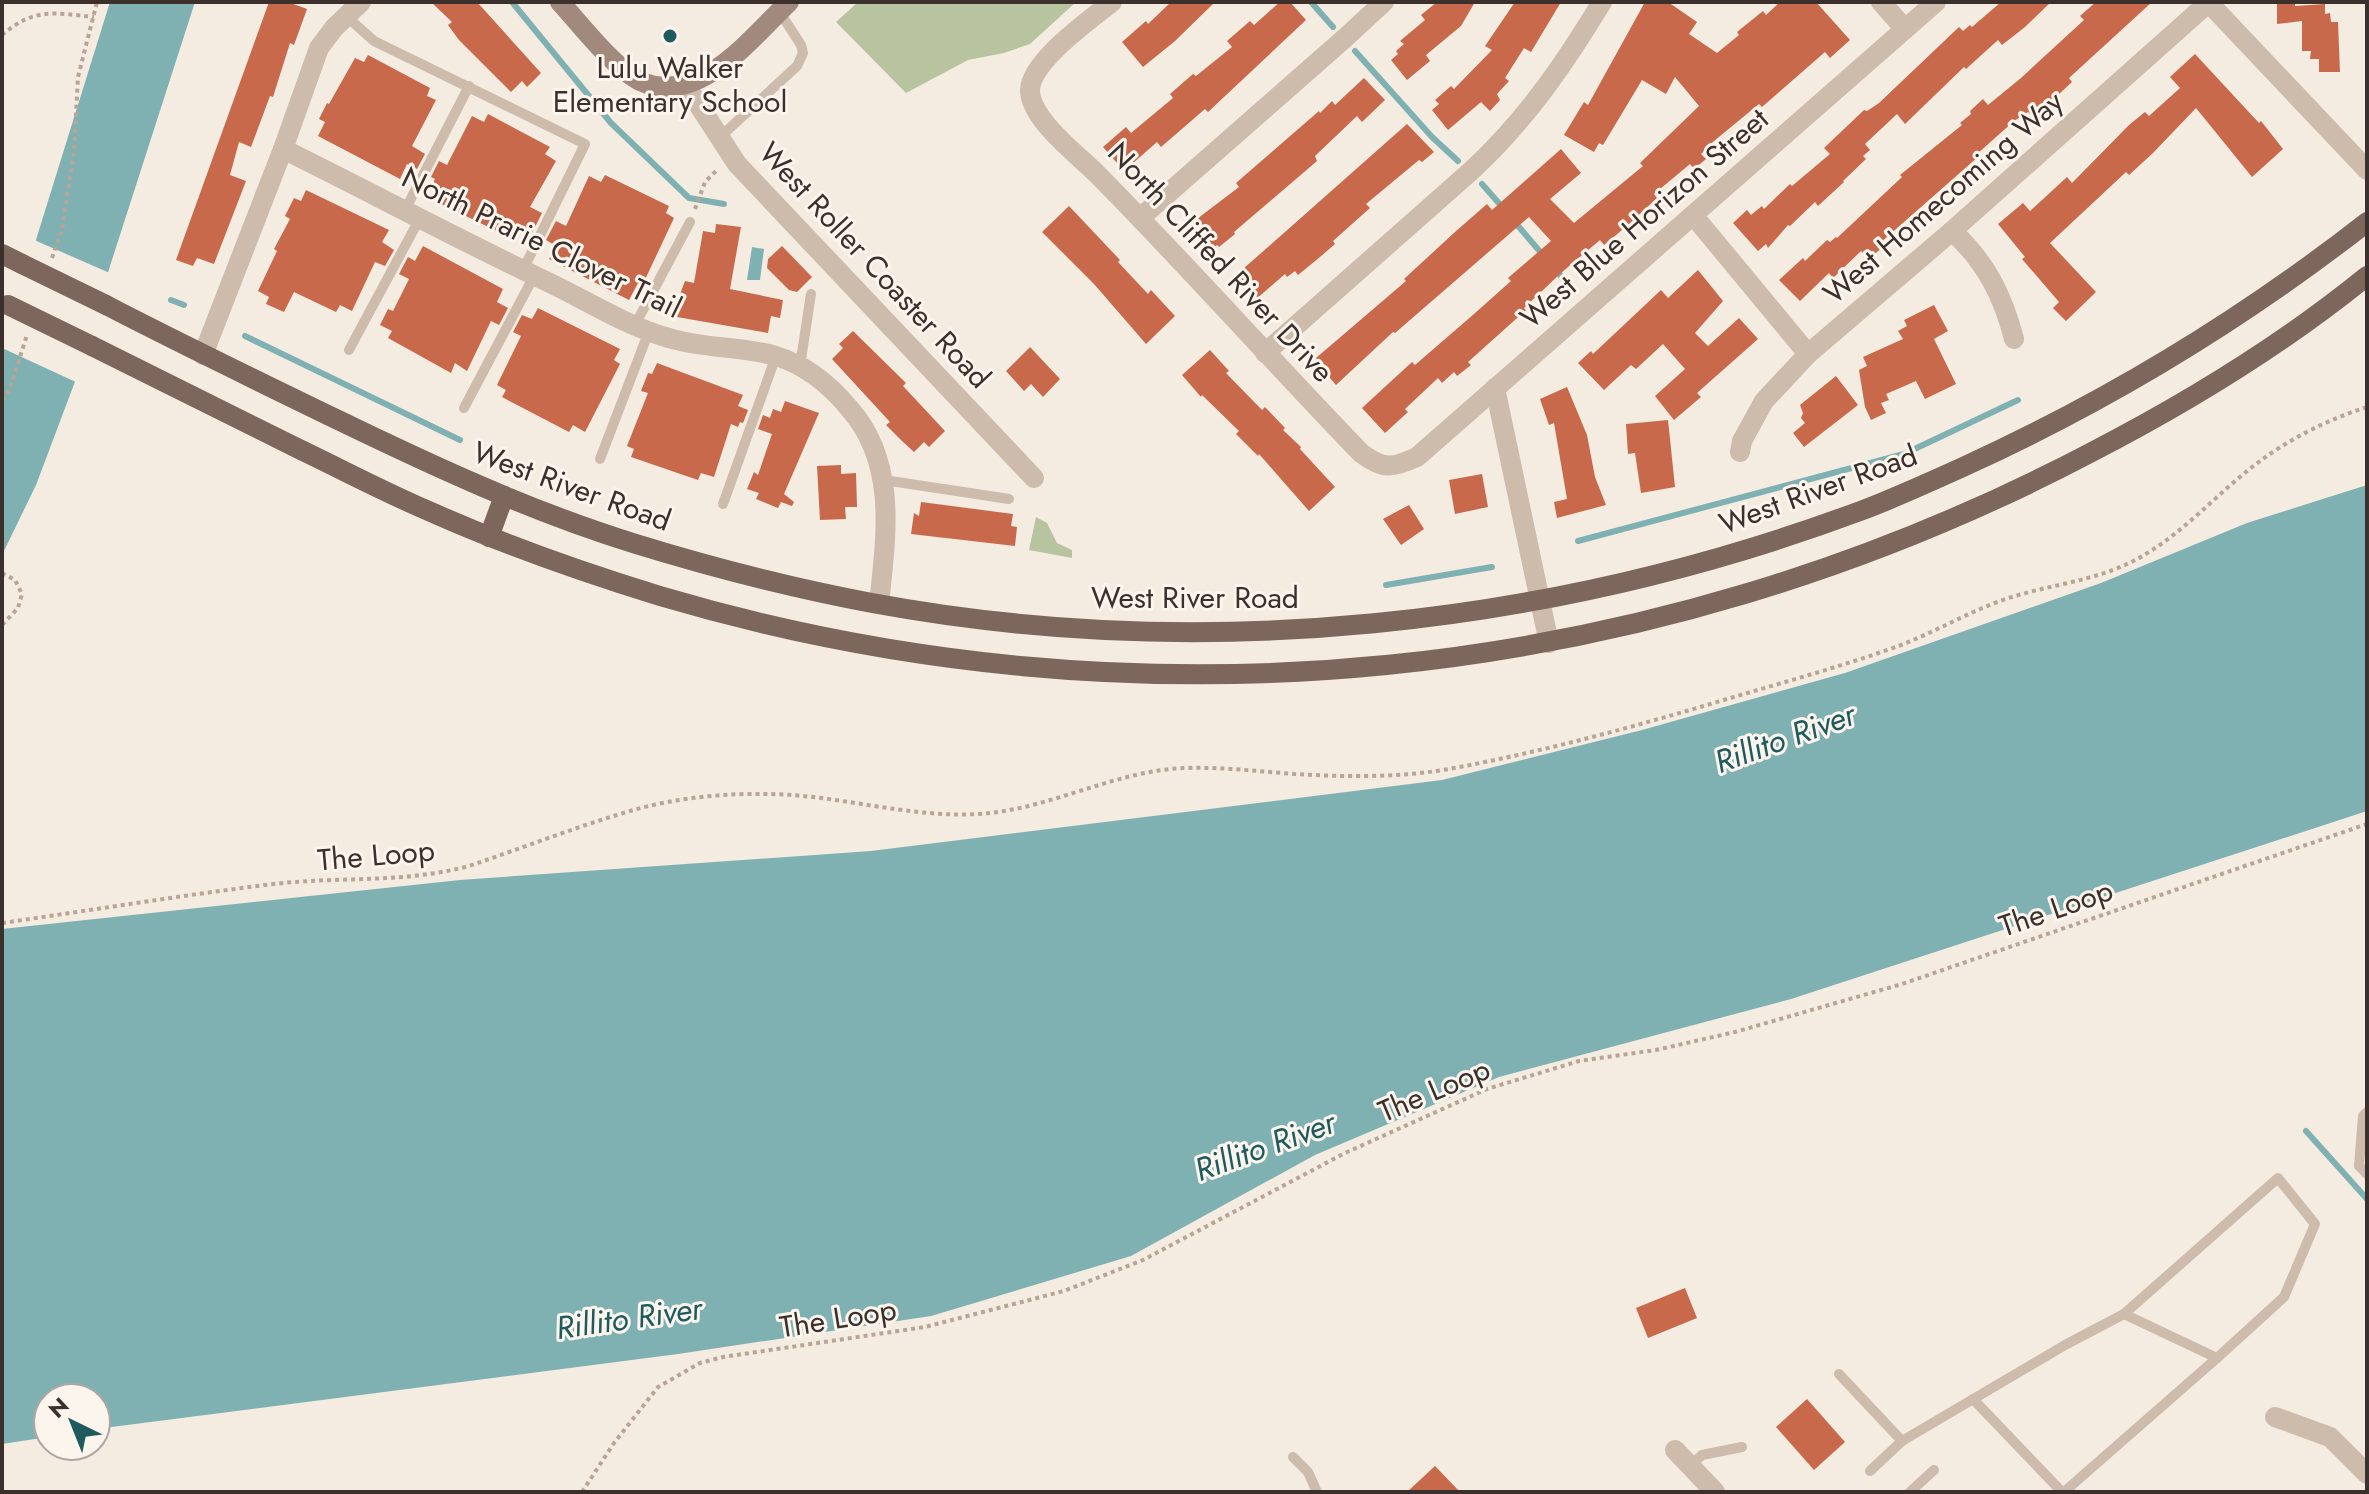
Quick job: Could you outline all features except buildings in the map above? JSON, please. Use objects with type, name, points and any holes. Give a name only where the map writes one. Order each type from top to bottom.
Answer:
[{"type":"main road","name":"West River Road","points":[[2,254],[421,460],[569,521],[696,561],[807,590],[986,620],[1055,626],[1232,632],[1406,620],[1540,600],[1637,579],[1768,543],[1867,509],[2091,405],[2178,354],[2267,296],[2367,222]]},
{"type":"main road","points":[[5,303],[376,487],[489,537],[593,575],[663,597],[794,631],[914,652],[1055,669],[1168,675],[1281,673],[1379,666],[1488,653],[1639,624],[1784,583],[1980,508],[2110,443],[2258,355],[2367,276]]},
{"type":"main road","points":[[489,537],[504,496]]},
{"type":"street","points":[[560,2],[615,61],[639,80],[676,86],[698,80],[723,66],[784,6]]},
{"type":"street","name":"North Cliffed River Drive","points":[[1112,2],[1046,59],[1025,87],[1036,112],[1361,453],[1384,472]]},
{"type":"street","points":[[1140,218],[1384,2]]},
{"type":"street","points":[[1265,353],[1504,140],[1558,73],[1602,2]]},
{"type":"street","points":[[1881,2],[1905,29]]},
{"type":"street","name":"West Blue Horizon Street","points":[[1384,472],[1417,457],[1936,2]]},
{"type":"street","points":[[2208,2],[2367,170]]},
{"type":"street","name":"West Homecoming Way","points":[[1740,452],[1742,441],[1764,401],[1808,354],[1952,231],[2208,2]]},
{"type":"street","points":[[203,355],[319,48],[353,9]]},
{"type":"street","name":"West Roller Coaster Road","points":[[676,86],[737,164],[1034,478]]},
{"type":"street","name":"North Prarie Clover Trail","points":[[283,149],[642,328],[689,343],[776,356],[800,366],[838,396],[859,420],[874,447],[884,480],[886,531],[879,604]]},
{"type":"street","points":[[1693,215],[1808,354]]},
{"type":"street","points":[[1952,231],[1973,251],[1993,282],[2007,309],[2014,339]]},
{"type":"street","points":[[1495,388],[1549,643]]},
{"type":"street","points":[[2275,1417],[2330,1437],[2367,1474]]},
{"type":"street","points":[[1675,1450],[1715,1492]]},
{"type":"lane","points":[[719,138],[797,66],[803,53],[784,6]]},
{"type":"lane","points":[[353,9],[374,41],[585,144],[464,408]]},
{"type":"lane","points":[[349,350],[469,86]]},
{"type":"lane","points":[[600,459],[642,328],[690,222]]},
{"type":"lane","points":[[800,366],[811,294]]},
{"type":"lane","points":[[723,504],[776,356]]},
{"type":"lane","points":[[884,480],[1009,499]]},
{"type":"lane","points":[[2367,1112],[2363,1116],[2359,1166],[2367,1174]]},
{"type":"lane","points":[[1870,1471],[1902,1441],[1973,1399],[2065,1345],[2124,1314],[2278,1178],[2315,1224],[2284,1297],[2063,1492],[1973,1399]]},
{"type":"lane","points":[[2124,1314],[2217,1358]]},
{"type":"lane","points":[[1839,1374],[1902,1441]]},
{"type":"lane","points":[[1690,1466],[1702,1455],[1742,1447]]},
{"type":"lane","points":[[1293,1457],[1308,1472],[1317,1492]]},
{"type":"lane","points":[[1910,1492],[1934,1470]]},
{"type":"path","points":[[76,108],[78,77],[97,2]]},
{"type":"path","points":[[2,35],[16,23],[45,12],[94,17]]},
{"type":"path","points":[[695,209],[705,182],[731,155]]},
{"type":"path","name":"The Loop","points":[[2,923],[277,884],[442,874],[633,810],[723,796],[808,796],[938,815],[984,814],[1174,768],[1238,768],[1297,774],[1373,774],[1451,769],[1592,737],[1703,706],[1890,649],[1928,635],[2004,599],[2095,577],[2126,565],[2178,532],[2260,461],[2330,420],[2367,407]]},
{"type":"path","points":[[2,573],[15,580],[22,594],[18,608],[2,625]]},
{"type":"path","name":"The Loop","points":[[582,1492],[614,1443],[658,1387],[700,1363],[925,1327],[1064,1291],[1143,1260],[1345,1153],[1487,1089],[1579,1061],[1656,1050],[1735,1032],[1902,984],[2367,824]]},
{"type":"green space","points":[[858,2],[1076,2],[1030,44],[968,60],[906,93],[836,22]]},
{"type":"green space","points":[[1036,517],[1047,523],[1057,543],[1072,550],[1072,558],[1029,550]]},
{"type":"water","points":[[110,2],[195,2],[79,371],[36,485],[2,555],[2,349]]},
{"type":"water","points":[[752,247],[764,249],[760,280],[747,280]]},
{"type":"water","name":"Rillito River","points":[[2367,485],[2367,811],[1791,999],[1499,1077],[1315,1155],[1131,1256],[931,1316],[678,1354],[112,1427],[112,1382],[32,1382],[32,1439],[2,1444],[2,929],[460,880],[871,851],[1442,780],[1642,730],[1845,673],[2101,583],[2247,523]]},
{"type":"pier","points":[[32,239],[112,274],[78,383],[2,348],[2,335]]},
{"type":"waterway","points":[[512,2],[611,123],[689,198],[724,204]]},
{"type":"waterway","points":[[1311,2],[1333,27]]},
{"type":"waterway","points":[[1355,51],[1432,137],[1458,161]]},
{"type":"waterway","points":[[1482,184],[1504,209]]},
{"type":"waterway","points":[[1513,220],[1542,254]]},
{"type":"waterway","points":[[1555,269],[1571,288]]},
{"type":"waterway","points":[[171,300],[184,305]]},
{"type":"waterway","points":[[245,336],[460,440]]},
{"type":"waterway","points":[[1578,541],[1904,454],[2018,400]]},
{"type":"waterway","points":[[1386,585],[1492,567]]},
{"type":"waterway","points":[[2306,1131],[2367,1199]]},
{"type":"place","name":"Lulu Walker Elementary School","points":[[670,36]]}]
